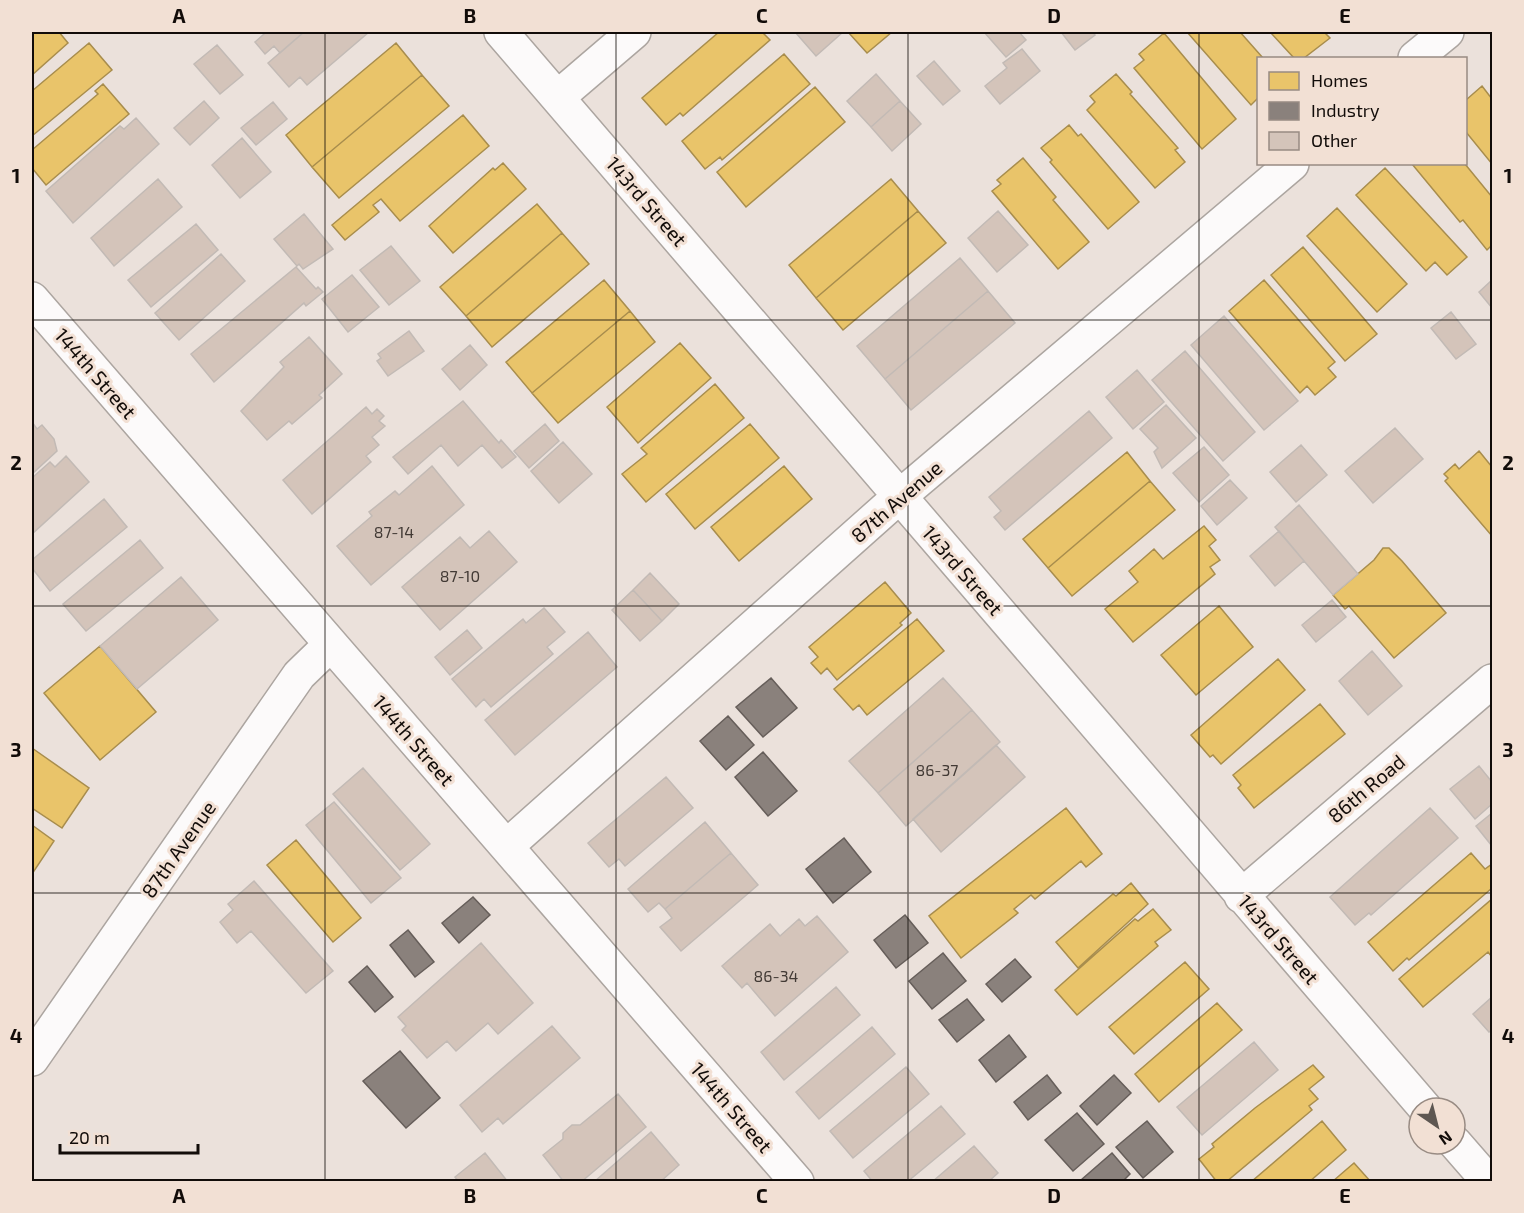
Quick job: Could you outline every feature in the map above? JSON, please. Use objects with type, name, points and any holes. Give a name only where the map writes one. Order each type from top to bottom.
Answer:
[{"type":"street","name":"143rd Street","points":[[501,32],[1415,1096]]},
{"type":"street","points":[[558,97],[634,32]]},
{"type":"street","points":[[1417,57],[1447,32]]},
{"type":"street","name":"87th Avenue","points":[[507,846],[900,496],[1291,165]]},
{"type":"street","name":"144th Street","points":[[32,298],[797,1182]]},
{"type":"street","name":"87th Avenue","points":[[32,1059],[299,675],[331,644]]},
{"type":"street","name":"86th Road","points":[[1241,896],[1492,681]]},
{"type":"street","points":[[1466,1156],[1489,1182]]},
{"type":"building: Homes","points":[[32,32],[59,32],[68,43],[32,75]]},
{"type":"building: Homes","points":[[719,32],[762,32],[770,40],[683,116],[680,113],[666,125],[642,98]]},
{"type":"building: Homes","points":[[848,32],[892,32],[867,53]]},
{"type":"building: Homes","points":[[1187,32],[1240,32],[1262,57],[1257,57],[1257,99],[1251,105]]},
{"type":"building: Homes","points":[[1270,32],[1324,32],[1330,38],[1305,57],[1293,57]]},
{"type":"building: Homes","points":[[1164,33],[1236,119],[1202,149],[1134,68],[1144,60],[1139,54]]},
{"type":"building: Homes","points":[[89,43],[112,70],[32,136],[32,91]]},
{"type":"building: Homes","points":[[396,43],[422,75],[312,167],[286,135]]},
{"type":"building: Homes","points":[[784,54],[810,84],[722,160],[720,157],[705,169],[682,141]]},
{"type":"building: Homes","points":[[1116,74],[1132,92],[1130,94],[1178,148],[1175,150],[1185,162],[1155,188],[1087,110],[1095,102],[1090,96]]},
{"type":"building: Homes","points":[[422,75],[449,106],[339,198],[312,167]]},
{"type":"building: Homes","points":[[103,84],[129,114],[46,185],[32,168],[32,150],[98,94],[95,91]]},
{"type":"building: Homes","points":[[1482,86],[1492,99],[1492,164],[1467,133],[1467,99]]},
{"type":"building: Homes","points":[[815,87],[845,122],[746,207],[717,172]]},
{"type":"building: Homes","points":[[463,115],[489,146],[400,221],[381,199],[373,205],[379,212],[345,240],[332,225]]},
{"type":"building: Homes","points":[[1069,125],[1078,136],[1081,134],[1139,202],[1108,229],[1050,162],[1052,160],[1041,148]]},
{"type":"building: Homes","points":[[1023,158],[1056,197],[1053,200],[1089,242],[1058,269],[992,191],[1001,184],[997,180]]},
{"type":"building: Homes","points":[[503,163],[526,189],[453,253],[429,226],[493,168],[495,170]]},
{"type":"building: Homes","points":[[1413,165],[1466,165],[1492,197],[1492,245],[1487,250],[1463,220],[1460,222]]},
{"type":"building: Homes","points":[[1385,168],[1467,257],[1447,275],[1435,262],[1426,271],[1356,195]]},
{"type":"building: Homes","points":[[891,179],[918,211],[816,298],[789,265]]},
{"type":"building: Homes","points":[[537,204],[562,233],[466,316],[440,287]]},
{"type":"building: Homes","points":[[1337,208],[1407,284],[1377,312],[1307,236]]},
{"type":"building: Homes","points":[[918,211],[946,243],[843,330],[816,298]]},
{"type":"building: Homes","points":[[562,233],[589,264],[492,347],[466,316]]},
{"type":"building: Homes","points":[[1303,247],[1377,334],[1345,361],[1271,275]]},
{"type":"building: Homes","points":[[604,280],[630,311],[532,393],[506,362]]},
{"type":"building: Homes","points":[[1264,280],[1335,362],[1328,368],[1336,377],[1315,395],[1307,386],[1300,393],[1229,311]]},
{"type":"building: Homes","points":[[630,311],[655,342],[558,423],[532,393]]},
{"type":"building: Homes","points":[[680,343],[711,378],[638,443],[607,407]]},
{"type":"building: Homes","points":[[715,384],[744,418],[646,502],[622,474],[647,454],[641,448]]},
{"type":"building: Homes","points":[[750,424],[779,458],[695,529],[666,494]]},
{"type":"building: Homes","points":[[1479,451],[1492,467],[1492,536],[1445,481],[1448,478],[1444,474],[1455,464],[1459,469]]},
{"type":"building: Homes","points":[[1127,452],[1150,481],[1048,568],[1023,539]]},
{"type":"building: Homes","points":[[784,466],[812,499],[739,561],[711,527]]},
{"type":"building: Homes","points":[[1150,481],[1175,510],[1072,596],[1048,568]]},
{"type":"building: Homes","points":[[1204,526],[1216,540],[1209,546],[1220,560],[1210,567],[1215,574],[1133,642],[1105,609],[1138,582],[1129,571],[1154,549],[1163,559]]},
{"type":"building: Homes","points":[[1383,548],[1389,548],[1402,561],[1446,613],[1394,658],[1349,606],[1345,609],[1333,595],[1374,560]]},
{"type":"building: Homes","points":[[885,582],[911,613],[900,623],[902,625],[837,680],[827,668],[821,674],[811,663],[818,657],[809,647]]},
{"type":"building: Homes","points":[[1219,606],[1253,647],[1196,695],[1161,655]]},
{"type":"building: Homes","points":[[917,619],[944,651],[867,715],[859,705],[853,710],[834,689]]},
{"type":"building: Homes","points":[[100,646],[156,712],[100,760],[44,693]]},
{"type":"building: Homes","points":[[1278,659],[1305,690],[1221,764],[1213,755],[1210,757],[1191,735]]},
{"type":"building: Homes","points":[[1320,704],[1345,734],[1254,808],[1238,788],[1241,785],[1233,775]]},
{"type":"building: Homes","points":[[32,748],[89,788],[62,828],[32,808]]},
{"type":"building: Homes","points":[[1066,808],[1102,854],[1086,867],[1081,861],[1035,899],[1031,895],[1014,909],[1018,913],[961,958],[929,916]]},
{"type":"building: Homes","points":[[32,825],[54,841],[32,874]]},
{"type":"building: Homes","points":[[296,840],[361,918],[333,942],[267,865]]},
{"type":"building: Homes","points":[[1471,853],[1485,869],[1492,864],[1492,888],[1409,960],[1407,958],[1393,971],[1368,942]]},
{"type":"building: Homes","points":[[1131,883],[1148,904],[1078,968],[1056,942],[1113,894],[1116,896]]},
{"type":"building: Homes","points":[[1492,899],[1492,957],[1488,952],[1423,1007],[1399,979]]},
{"type":"building: Homes","points":[[1153,909],[1171,930],[1155,942],[1158,946],[1077,1015],[1055,990],[1135,919],[1138,921]]},
{"type":"building: Homes","points":[[1185,962],[1209,989],[1134,1054],[1109,1027]]},
{"type":"building: Homes","points":[[1217,1003],[1242,1030],[1159,1102],[1135,1074]]},
{"type":"building: Homes","points":[[1313,1065],[1324,1077],[1309,1089],[1318,1099],[1309,1106],[1312,1110],[1226,1182],[1217,1182],[1199,1159],[1214,1147],[1212,1144],[1255,1108]]},
{"type":"building: Homes","points":[[1322,1121],[1346,1150],[1309,1182],[1251,1182]]},
{"type":"building: Homes","points":[[1354,1163],[1371,1182],[1332,1182],[1340,1175]]},
{"type":"building: Industry","points":[[771,678],[797,708],[763,737],[736,707]]},
{"type":"building: Industry","points":[[728,716],[754,745],[726,770],[700,741]]},
{"type":"building: Industry","points":[[763,752],[797,791],[768,816],[735,777]]},
{"type":"building: Industry","points":[[844,838],[871,872],[833,903],[806,869]]},
{"type":"building: Industry","points":[[473,897],[490,915],[459,943],[442,923]]},
{"type":"building: Industry","points":[[905,915],[928,943],[896,968],[874,940]]},
{"type":"building: Industry","points":[[408,930],[434,962],[415,977],[390,945]]},
{"type":"building: Industry","points":[[943,953],[966,981],[932,1009],[909,981]]},
{"type":"building: Industry","points":[[1015,959],[1031,977],[1002,1002],[986,984]]},
{"type":"building: Industry","points":[[367,966],[393,997],[375,1012],[349,982]]},
{"type":"building: Industry","points":[[967,999],[984,1020],[957,1042],[939,1020]]},
{"type":"building: Industry","points":[[1009,1035],[1026,1057],[996,1082],[979,1060]]},
{"type":"building: Industry","points":[[400,1051],[440,1098],[406,1128],[363,1081]]},
{"type":"building: Industry","points":[[1047,1075],[1061,1093],[1028,1120],[1014,1102]]},
{"type":"building: Industry","points":[[1114,1075],[1131,1093],[1097,1125],[1080,1106]]},
{"type":"building: Industry","points":[[1077,1113],[1104,1144],[1073,1171],[1045,1140]]},
{"type":"building: Industry","points":[[1147,1121],[1173,1152],[1143,1178],[1116,1147]]},
{"type":"building: Industry","points":[[1112,1153],[1130,1174],[1122,1182],[1083,1182],[1081,1180]]},
{"type":"building: Other","points":[[262,32],[304,32],[280,53],[274,46],[265,54],[255,42],[264,34]]},
{"type":"building: Other","points":[[304,32],[369,32],[307,85],[300,77],[289,87],[268,63]]},
{"type":"building: Other","points":[[795,32],[843,32],[816,56]]},
{"type":"building: Other","points":[[984,32],[1019,32],[1026,40],[1006,57]]},
{"type":"building: Other","points":[[1061,32],[1093,32],[1095,35],[1075,50]]},
{"type":"building: Other","points":[[217,45],[243,75],[220,94],[194,64]]},
{"type":"building: Other","points":[[1022,49],[1040,71],[1000,104],[985,86],[1007,68],[1003,63]]},
{"type":"building: Other","points":[[934,61],[960,91],[943,105],[917,76]]},
{"type":"building: Other","points":[[876,74],[900,101],[871,127],[847,101]]},
{"type":"building: Other","points":[[204,101],[219,118],[190,145],[174,128]]},
{"type":"building: Other","points":[[900,101],[921,124],[892,151],[871,127]]},
{"type":"building: Other","points":[[273,102],[287,119],[256,145],[241,128]]},
{"type":"building: Other","points":[[136,118],[159,144],[73,223],[46,191],[120,126],[124,129]]},
{"type":"building: Other","points":[[242,138],[271,172],[240,198],[212,165]]},
{"type":"building: Other","points":[[158,179],[182,207],[114,266],[91,238]]},
{"type":"building: Other","points":[[998,211],[1028,245],[997,272],[968,238]]},
{"type":"building: Other","points":[[304,214],[333,249],[303,269],[299,264],[297,266],[274,239]]},
{"type":"building: Other","points":[[196,224],[218,250],[151,307],[128,280]]},
{"type":"building: Other","points":[[391,246],[420,281],[389,305],[360,270]]},
{"type":"building: Other","points":[[221,254],[245,281],[179,340],[155,313]]},
{"type":"building: Other","points":[[960,258],[988,291],[885,379],[857,346]]},
{"type":"building: Other","points":[[296,267],[316,289],[318,287],[323,292],[306,306],[304,303],[214,382],[191,354]]},
{"type":"building: Other","points":[[352,275],[379,307],[348,332],[322,299]]},
{"type":"building: Other","points":[[1492,280],[1492,308],[1479,292]]},
{"type":"building: Other","points":[[988,291],[1015,323],[911,410],[885,379]]},
{"type":"building: Other","points":[[1451,312],[1476,344],[1456,359],[1431,328]]},
{"type":"building: Other","points":[[1224,316],[1298,401],[1264,430],[1191,345]]},
{"type":"building: Other","points":[[409,331],[424,351],[388,376],[377,361],[381,358],[378,354]]},
{"type":"building: Other","points":[[309,337],[342,374],[319,395],[322,398],[292,424],[289,421],[267,440],[241,411],[284,367],[280,362]]},
{"type":"building: Other","points":[[470,345],[487,365],[460,390],[442,369]]},
{"type":"building: Other","points":[[1185,351],[1255,432],[1223,461],[1152,380]]},
{"type":"building: Other","points":[[1137,370],[1164,402],[1133,429],[1106,397]]},
{"type":"building: Other","points":[[463,401],[499,443],[501,440],[516,457],[502,468],[482,445],[458,466],[441,445],[408,474],[393,457]]},
{"type":"building: Other","points":[[1166,405],[1196,438],[1162,468],[1154,452],[1158,448],[1140,429]]},
{"type":"building: Other","points":[[366,407],[372,414],[377,409],[384,416],[379,421],[385,426],[372,437],[379,445],[366,456],[371,462],[312,514],[283,480]]},
{"type":"building: Other","points":[[1089,411],[1112,438],[1005,530],[994,517],[1001,511],[989,497]]},
{"type":"building: Other","points":[[32,422],[37,429],[42,425],[54,439],[57,451],[32,474]]},
{"type":"building: Other","points":[[545,424],[559,441],[529,468],[514,451]]},
{"type":"building: Other","points":[[1395,428],[1423,459],[1373,503],[1345,471]]},
{"type":"building: Other","points":[[563,442],[592,474],[559,503],[531,471]]},
{"type":"building: Other","points":[[1301,445],[1327,475],[1296,502],[1270,472]]},
{"type":"building: Other","points":[[1204,447],[1229,475],[1199,502],[1173,473]]},
{"type":"building: Other","points":[[66,456],[89,482],[32,534],[32,478],[50,462],[55,467]]},
{"type":"building: Other","points":[[432,466],[464,505],[371,585],[337,546],[372,516],[369,512],[395,491],[399,495]]},
{"type":"building: Other","points":[[1230,480],[1247,498],[1217,525],[1201,506]]},
{"type":"building: Other","points":[[104,499],[127,527],[50,591],[32,568],[32,560]]},
{"type":"building: Other","points":[[1299,505],[1358,574],[1333,595],[1275,527]]},
{"type":"building: Other","points":[[489,531],[517,562],[440,630],[402,587],[460,537],[470,548]]},
{"type":"building: Other","points":[[1279,531],[1304,561],[1275,586],[1250,556]]},
{"type":"building: Other","points":[[140,540],[163,568],[86,631],[63,604]]},
{"type":"building: Other","points":[[650,573],[679,604],[662,621],[633,590]]},
{"type":"building: Other","points":[[181,577],[218,620],[137,689],[100,646]]},
{"type":"building: Other","points":[[633,590],[662,621],[640,641],[612,610]]},
{"type":"building: Other","points":[[1332,600],[1346,617],[1316,642],[1302,625]]},
{"type":"building: Other","points":[[544,608],[565,632],[547,647],[553,654],[491,707],[484,699],[476,707],[452,679],[523,619],[526,623]]},
{"type":"building: Other","points":[[467,630],[482,648],[450,675],[435,657]]},
{"type":"building: Other","points":[[588,632],[617,667],[515,755],[485,720]]},
{"type":"building: Other","points":[[1372,651],[1402,686],[1368,715],[1339,681]]},
{"type":"building: Other","points":[[943,678],[972,710],[878,793],[849,761]]},
{"type":"building: Other","points":[[972,710],[1000,742],[906,826],[878,793]]},
{"type":"building: Other","points":[[996,745],[1025,777],[941,852],[913,819]]},
{"type":"building: Other","points":[[1479,766],[1492,782],[1492,804],[1475,819],[1450,789]]},
{"type":"building: Other","points":[[363,768],[430,844],[400,870],[333,794]]},
{"type":"building: Other","points":[[666,777],[693,808],[625,866],[619,859],[609,867],[588,843]]},
{"type":"building: Other","points":[[334,802],[401,878],[371,903],[306,825]]},
{"type":"building: Other","points":[[1430,808],[1458,838],[1371,915],[1369,913],[1355,925],[1330,897]]},
{"type":"building: Other","points":[[1492,813],[1492,846],[1476,826]]},
{"type":"building: Other","points":[[705,822],[731,853],[665,909],[659,903],[648,912],[628,889]]},
{"type":"building: Other","points":[[731,853],[758,885],[681,951],[660,927],[672,918],[665,909]]},
{"type":"building: Other","points":[[254,881],[333,971],[306,993],[251,931],[237,943],[220,922],[233,910],[228,904]]},
{"type":"building: Other","points":[[817,916],[848,952],[775,1016],[747,983],[742,988],[722,966],[770,924],[780,936],[799,919],[805,926]]},
{"type":"building: Other","points":[[481,943],[533,1003],[498,1034],[488,1023],[456,1051],[447,1041],[427,1058],[402,1030],[406,1026],[398,1017]]},
{"type":"building: Other","points":[[836,987],[860,1015],[784,1080],[761,1052]]},
{"type":"building: Other","points":[[1492,997],[1492,1030],[1489,1032],[1473,1014]]},
{"type":"building: Other","points":[[552,1026],[580,1058],[503,1124],[498,1118],[482,1132],[460,1105]]},
{"type":"building: Other","points":[[872,1027],[895,1054],[819,1119],[796,1092]]},
{"type":"building: Other","points":[[1254,1042],[1278,1070],[1202,1135],[1177,1107]]},
{"type":"building: Other","points":[[906,1067],[929,1094],[853,1158],[830,1131]]},
{"type":"building: Other","points":[[618,1094],[646,1127],[581,1182],[564,1182],[543,1155],[563,1139],[563,1133],[572,1125],[580,1125]]},
{"type":"building: Other","points":[[941,1106],[965,1134],[907,1182],[873,1182],[864,1171]]},
{"type":"building: Other","points":[[651,1132],[679,1165],[660,1182],[594,1182]]},
{"type":"building: Other","points":[[974,1146],[998,1173],[988,1182],[932,1182]]},
{"type":"building: Other","points":[[485,1153],[508,1182],[459,1182],[455,1177]]}]
